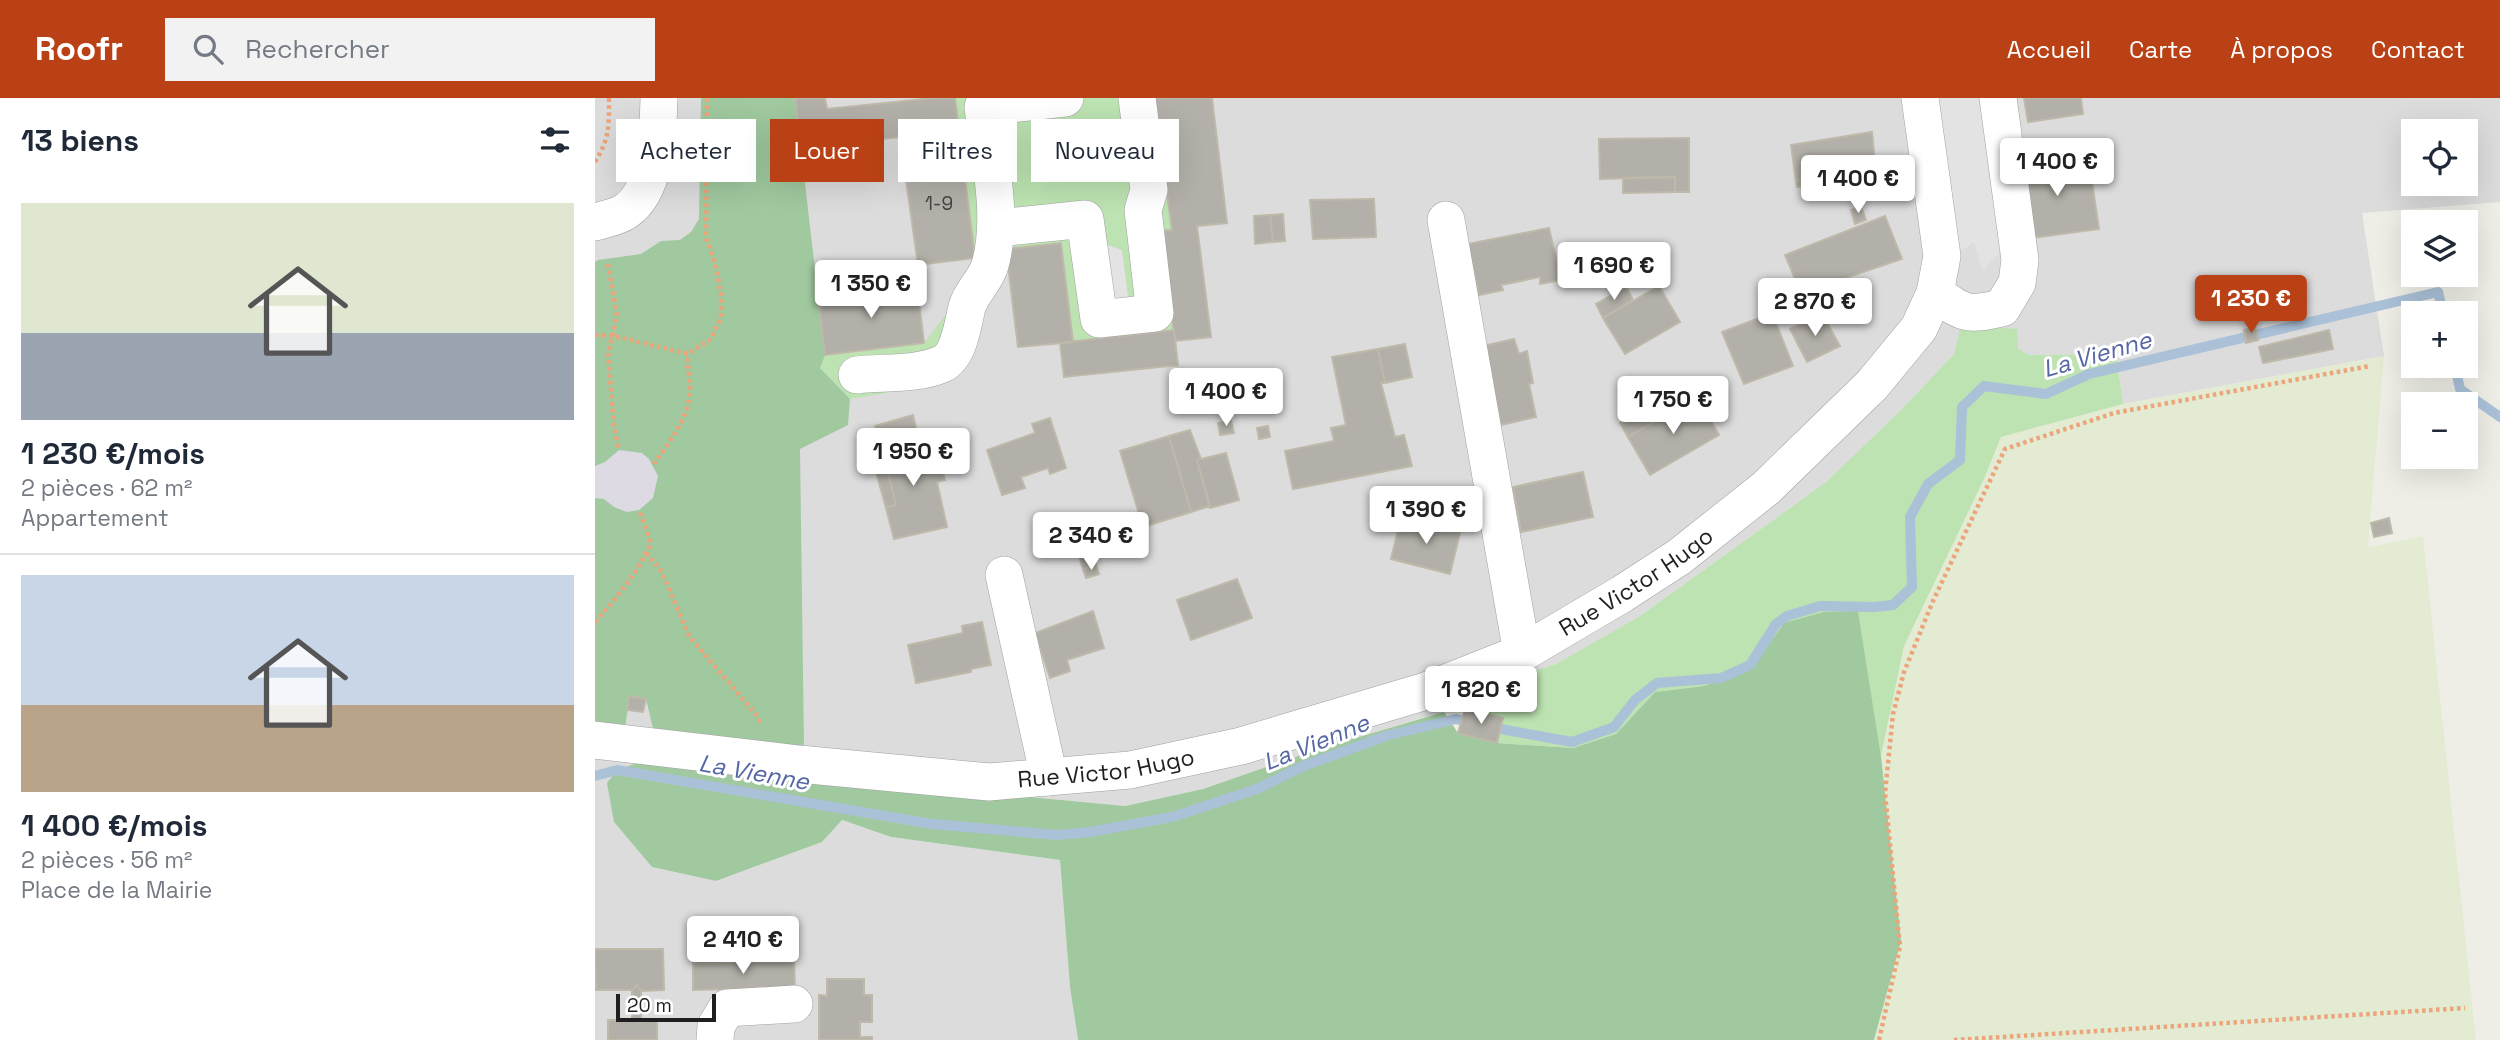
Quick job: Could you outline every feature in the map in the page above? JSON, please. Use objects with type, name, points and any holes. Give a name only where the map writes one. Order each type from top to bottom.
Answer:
[{"type":"street","points":[[595,222],[625,212],[639,198],[648,181],[658,132],[659,98]]},
{"type":"street","points":[[857,375],[921,369],[944,363],[954,352],[968,303],[989,270],[997,228],[983,107],[1065,98]]},
{"type":"street","points":[[1085,219],[1099,319],[1155,313],[1143,210],[1149,190],[1137,98]]},
{"type":"street","name":"Rue Victor Hugo","points":[[595,740],[799,764],[989,782],[1130,771],[1241,746],[1426,691],[1522,653],[1679,557],[1766,488],[1872,385],[1919,328],[1935,293],[1942,256],[1920,98]]},
{"type":"street","points":[[1935,293],[1961,312],[1980,313],[2002,308],[2017,283],[2020,260],[1998,98]]},
{"type":"street","points":[[997,228],[1143,210]]},
{"type":"street","points":[[1446,220],[1522,653]]},
{"type":"street","points":[[1004,575],[1049,777]]},
{"type":"street","points":[[715,1040],[716,1026],[727,1008],[794,1004]]},
{"type":"path","points":[[595,162],[609,131],[610,98]]},
{"type":"path","points":[[595,335],[614,336],[688,354],[711,339],[721,317],[721,293],[715,262],[706,238],[708,98]]},
{"type":"path","points":[[608,264],[617,316],[608,353],[614,427],[619,450]]},
{"type":"path","points":[[653,464],[673,436],[686,411],[690,388],[688,354]]},
{"type":"path","points":[[1879,1040],[1900,947],[1885,793],[1893,715],[1904,672],[1933,601],[2005,449],[2115,413],[2370,366]]},
{"type":"path","points":[[595,622],[621,593],[651,543],[639,510]]},
{"type":"path","points":[[646,553],[662,572],[689,636],[759,718],[761,730]]},
{"type":"path","points":[[1954,1040],[2465,1008]]},
{"type":"shaded area","points":[[595,98],[2500,98],[2500,202],[2362,213],[2384,356],[2123,404],[2116,354],[2029,355],[1962,325],[1954,354],[1901,410],[1826,482],[1640,616],[1556,664],[1466,693],[1463,706],[1318,749],[1203,789],[1125,806],[766,772],[614,822],[652,867],[716,881],[822,842],[841,820],[891,837],[1060,860],[1070,987],[1078,1040],[595,1040]]},
{"type":"shaded area","points":[[1932,98],[1981,98],[2004,248],[1982,271],[1974,242],[1954,256]]},
{"type":"shaded area","points":[[1099,242],[1122,250],[1130,311],[1106,303]]},
{"type":"shaded area","points":[[619,450],[642,453],[649,459],[658,476],[653,498],[639,510],[627,512],[604,499],[595,498],[595,466],[605,462]]},
{"type":"green space","points":[[701,98],[795,98],[797,119],[770,119],[770,182],[805,182],[825,355],[820,368],[850,399],[848,425],[800,449],[804,748],[653,728],[646,699],[630,696],[625,727],[595,721],[595,262],[641,254],[661,241],[680,240],[691,232],[699,219],[700,182],[756,182],[756,119],[701,119]]},
{"type":"green space","points":[[955,98],[1154,98],[1157,119],[1031,119],[1031,182],[1165,182],[1172,230],[1161,231],[1174,330],[1073,342],[1060,243],[1006,249],[954,375],[944,383],[850,399],[820,368],[825,355],[924,343],[953,305],[974,258],[965,182],[1017,182],[1017,119],[957,119]]},
{"type":"green space","points":[[1961,325],[2017,329],[2018,349],[2029,355],[2116,354],[2123,404],[2001,437],[1984,479],[1904,646],[1881,756],[1858,612],[1784,623],[1750,670],[1704,686],[1655,692],[1616,734],[1573,748],[1497,743],[1502,719],[1464,712],[1466,693],[1556,664],[1640,616],[1826,482],[1901,410],[1954,354]]},
{"type":"green space","points":[[2384,356],[2368,547],[2423,536],[2476,1040],[1874,1040],[1901,941],[1881,756],[1904,646],[1984,479],[2001,437],[2123,404]]},
{"type":"green space","points":[[1858,611],[1881,756],[1901,941],[1874,1040],[1078,1040],[1070,987],[1060,860],[891,837],[842,820],[822,842],[716,881],[652,867],[614,822],[607,783],[617,770],[649,759],[1125,806],[1203,789],[1318,749],[1444,712],[1458,733],[1497,743],[1573,748],[1616,734],[1655,692],[1704,686],[1750,670],[1784,623],[1824,612]]},
{"type":"building","points":[[795,98],[825,98],[827,109],[955,98],[958,119],[898,119],[898,137],[884,139],[884,119],[798,119]]},
{"type":"building","points":[[1154,98],[1212,98],[1227,223],[1197,226],[1211,337],[1175,341],[1160,231],[1172,230],[1165,182],[1179,182],[1179,119],[1157,119]]},
{"type":"building","points":[[2024,98],[2081,98],[2083,114],[2028,122]]},
{"type":"building","points":[[1872,132],[1875,163],[1841,168],[1842,174],[1796,181],[1791,145]]},
{"type":"building","points":[[1689,138],[1689,192],[1675,192],[1675,177],[1600,179],[1599,139]]},
{"type":"building","points":[[2088,155],[2099,229],[2024,239],[2015,170],[2032,168],[2031,163]]},
{"type":"building","points":[[1675,177],[1675,192],[1623,193],[1623,178]]},
{"type":"building","points":[[1817,178],[1818,184],[1797,187],[1796,181]]},
{"type":"building","points":[[906,182],[966,182],[975,258],[918,265]]},
{"type":"building","points":[[1374,199],[1376,237],[1313,239],[1310,200]]},
{"type":"building","points":[[1861,207],[1866,220],[1855,224],[1851,210]]},
{"type":"building","points":[[1283,214],[1285,241],[1273,242],[1270,215]]},
{"type":"building","points":[[1270,215],[1273,242],[1255,244],[1254,216]]},
{"type":"building","points":[[1885,216],[1902,259],[1801,293],[1785,255]]},
{"type":"building","points":[[1549,228],[1561,280],[1540,284],[1540,277],[1501,285],[1503,290],[1479,295],[1468,244]]},
{"type":"building","points":[[1061,243],[1073,342],[1018,347],[1006,249]]},
{"type":"building","points":[[917,285],[924,343],[825,355],[818,297]]},
{"type":"building","points":[[1659,286],[1680,322],[1625,354],[1603,318]]},
{"type":"building","points":[[1626,287],[1633,300],[1603,318],[1596,304]]},
{"type":"building","points":[[1772,313],[1793,366],[1744,384],[1722,332]]},
{"type":"building","points":[[1822,314],[1840,346],[1807,362],[1790,329]]},
{"type":"building","points":[[2255,327],[2258,340],[2246,343],[2244,330]]},
{"type":"building","points":[[1174,330],[1178,365],[1064,377],[1060,343]]},
{"type":"building","points":[[2329,330],[2333,349],[2263,363],[2259,347]]},
{"type":"building","points":[[1514,339],[1519,354],[1527,351],[1533,383],[1529,384],[1536,417],[1501,425],[1483,346]]},
{"type":"building","points":[[1405,344],[1412,377],[1385,383],[1378,349]]},
{"type":"building","points":[[1378,349],[1385,383],[1381,383],[1395,437],[1404,435],[1412,466],[1293,489],[1285,451],[1334,441],[1331,428],[1346,425],[1332,357]]},
{"type":"building","points":[[1697,397],[1719,435],[1650,475],[1628,437]]},
{"type":"building","points":[[1650,406],[1658,419],[1628,437],[1620,423]]},
{"type":"building","points":[[913,415],[919,441],[882,450],[875,426]]},
{"type":"building","points":[[1050,418],[1066,468],[1050,474],[1048,468],[1021,477],[1025,488],[1002,495],[987,450],[1035,433],[1032,424]]},
{"type":"building","points":[[1231,421],[1234,433],[1220,435],[1218,423]]},
{"type":"building","points":[[1268,426],[1270,437],[1259,439],[1257,428]]},
{"type":"building","points":[[1190,430],[1201,459],[1197,460],[1210,506],[1191,512],[1169,436]]},
{"type":"building","points":[[1169,436],[1191,512],[1143,527],[1120,451]]},
{"type":"building","points":[[926,439],[930,457],[938,454],[945,480],[937,482],[947,527],[894,539],[886,508],[896,505],[887,469],[876,472],[871,453]]},
{"type":"building","points":[[1226,453],[1239,500],[1210,508],[1197,460]]},
{"type":"building","points":[[887,469],[896,505],[886,508],[876,472]]},
{"type":"building","points":[[1583,472],[1593,517],[1521,532],[1513,487]]},
{"type":"building","points":[[1401,518],[1460,533],[1450,574],[1391,559]]},
{"type":"building","points":[[2389,518],[2392,533],[2374,537],[2371,523]]},
{"type":"building","points":[[1091,548],[1096,565],[1083,569],[1078,553]]},
{"type":"building","points":[[1096,565],[1099,574],[1086,578],[1083,569]]},
{"type":"building","points":[[1237,579],[1252,618],[1191,640],[1177,600]]},
{"type":"building","points":[[1093,611],[1104,648],[1067,660],[1070,671],[1050,678],[1035,633]]},
{"type":"building","points":[[982,622],[991,665],[971,669],[971,672],[916,683],[908,645],[963,633],[962,626]]},
{"type":"building","points":[[629,696],[646,699],[643,712],[627,710]]},
{"type":"building","points":[[1465,709],[1503,718],[1497,743],[1458,733]]},
{"type":"building","points":[[595,949],[663,949],[664,990],[641,991],[637,985],[632,990],[596,990]]},
{"type":"building","points":[[794,962],[795,988],[693,990],[693,963]]},
{"type":"building","points":[[827,979],[864,979],[864,995],[872,995],[872,1022],[860,1022],[860,1037],[872,1037],[872,1040],[819,1040],[819,995],[827,996]]},
{"type":"building","points":[[637,985],[641,991],[641,1020],[632,1020],[632,990]]},
{"type":"building","points":[[608,1020],[657,1020],[657,1040],[608,1040]]},
{"type":"waterway","name":"La Vienne","points":[[1490,727],[1572,742],[1614,727],[1635,700],[1657,683],[1721,678],[1750,665],[1776,624],[1787,616],[1820,606],[1893,605],[1912,587],[1910,517],[1928,484],[1960,460],[1962,407],[1984,386],[2046,394],[2089,374],[2438,292],[2440,301]]},
{"type":"waterway","name":"La Vienne","points":[[2458,378],[2460,389],[2500,417]]},
{"type":"waterway","name":"La Vienne","points":[[595,776],[617,770],[932,824],[1057,835],[1090,832],[1172,817],[1257,789],[1301,767],[1389,735],[1456,719],[1472,723]]}]
